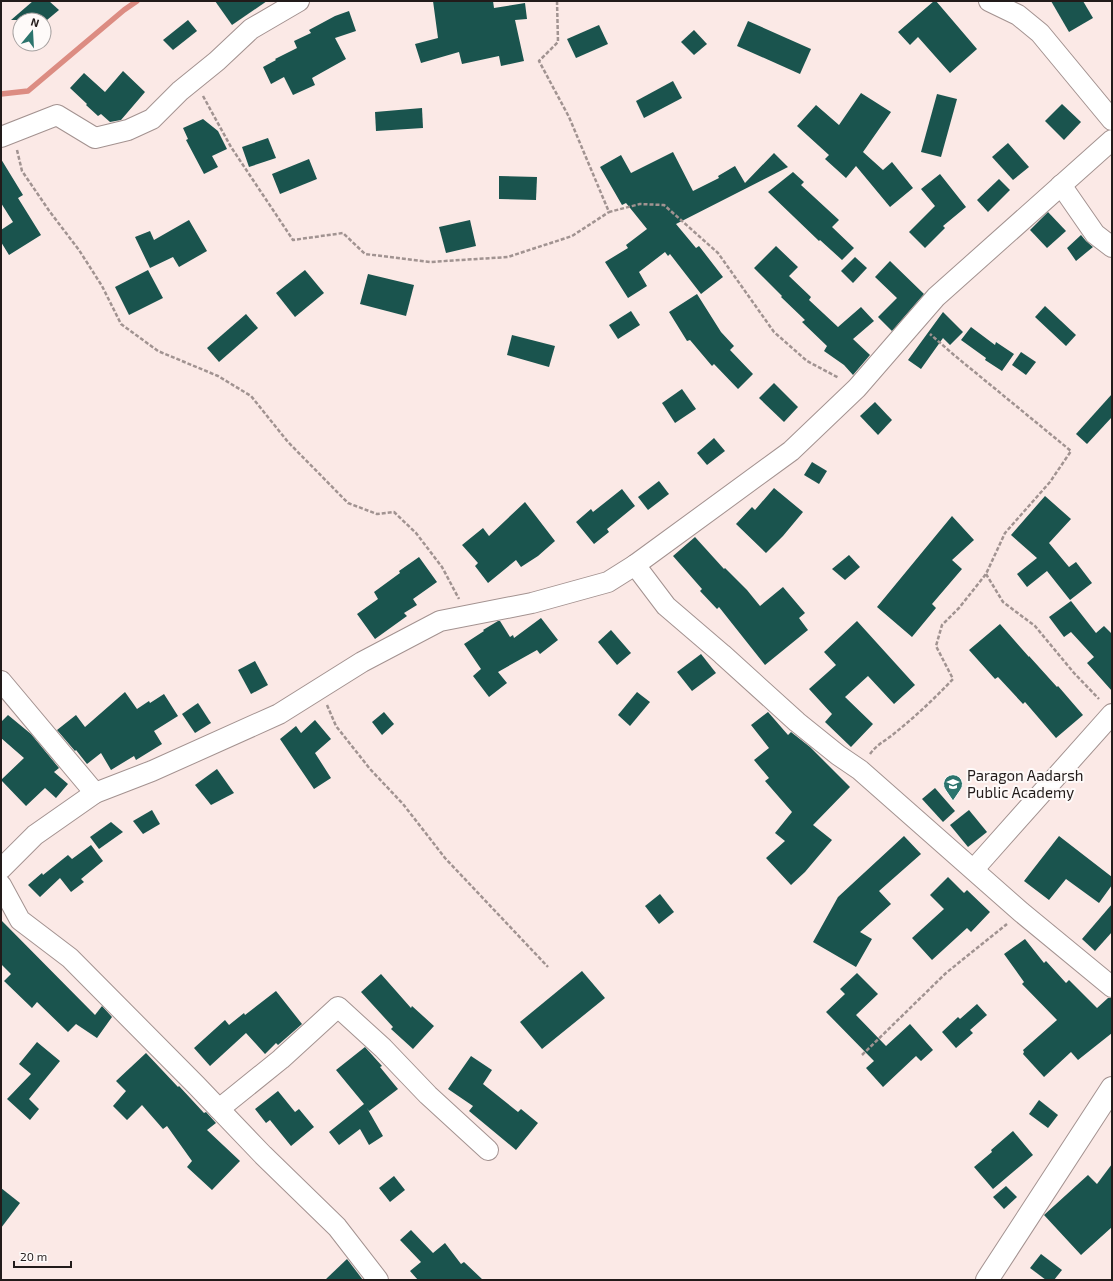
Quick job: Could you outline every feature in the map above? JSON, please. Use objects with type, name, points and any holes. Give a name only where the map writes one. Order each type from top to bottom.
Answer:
[{"type":"street","points":[[7,134],[57,116],[94,138],[128,130],[152,119],[180,91],[217,61],[250,29],[299,1]]},
{"type":"street","points":[[990,1],[1018,15],[1040,33],[1112,120]]},
{"type":"street","points":[[1,869],[35,835],[95,793],[152,772],[279,714],[362,662],[440,621],[532,603],[608,582],[635,565],[791,451],[857,388],[936,297],[1112,140]]},
{"type":"street","points":[[1060,185],[1095,234],[1112,247]]},
{"type":"street","points":[[635,565],[666,606],[797,722],[838,755],[860,770],[1021,912],[1112,987]]},
{"type":"street","points":[[1,681],[95,793]]},
{"type":"street","points":[[974,869],[1107,708]]},
{"type":"street","points":[[1,885],[20,920],[70,958],[262,1154],[338,1227],[378,1280]]},
{"type":"street","points":[[219,1109],[281,1059],[338,1007],[383,1048],[428,1095],[488,1150]]},
{"type":"street","points":[[988,1280],[1112,1088]]},
{"type":"path","points":[[557,1],[558,42],[539,61],[569,117],[609,212]]},
{"type":"path","points":[[193,80],[232,148],[293,240],[343,233],[365,254],[430,262],[508,257],[572,236],[609,212],[640,204],[664,205],[718,253],[774,332],[807,361],[857,388]]},
{"type":"path","points":[[7,134],[22,171],[50,212],[79,250],[102,286],[122,324],[158,351],[218,376],[251,396],[288,442],[348,503],[377,514],[394,512],[416,533],[442,567],[467,616]]},
{"type":"path","points":[[860,770],[875,747],[900,729],[931,702],[953,679],[936,646],[942,625],[959,608],[986,574],[1005,533],[1050,482],[1071,451],[954,355],[916,320]]},
{"type":"path","points":[[986,574],[1003,602],[1035,626],[1074,673],[1107,708]]},
{"type":"path","points":[[321,688],[336,726],[370,768],[403,804],[445,858],[548,967]]},
{"type":"path","points":[[862,1054],[946,974],[1021,912]]},
{"type":"building","points":[[33,1],[49,1],[59,10],[52,16],[52,12],[20,12]]},
{"type":"building","points":[[215,1],[267,1],[232,25]]},
{"type":"building","points":[[433,1],[493,1],[494,8],[525,3],[527,19],[515,20],[524,61],[501,66],[499,56],[462,64],[459,52],[421,63],[415,44],[438,38]]},
{"type":"building","points":[[934,1],[936,1],[977,49],[950,73],[918,37],[910,45],[898,32]]},
{"type":"building","points":[[1051,1],[1083,1],[1093,18],[1069,32]]},
{"type":"building","points":[[349,11],[356,31],[335,38],[346,59],[312,78],[315,85],[293,95],[284,77],[271,84],[263,67],[297,48],[294,41],[311,33],[309,30],[335,16]]},
{"type":"building","points":[[188,20],[197,31],[173,50],[163,40]]},
{"type":"building","points":[[748,21],[811,49],[800,74],[737,46]]},
{"type":"building","points":[[599,25],[608,44],[576,58],[567,39]]},
{"type":"building","points":[[694,30],[707,44],[694,55],[681,42]]},
{"type":"building","points":[[123,71],[145,92],[121,120],[110,122],[101,114],[98,116],[70,88],[84,73],[105,92]]},
{"type":"building","points":[[673,81],[682,98],[644,118],[636,101]]},
{"type":"building","points":[[861,93],[891,112],[863,152],[883,170],[892,162],[913,188],[890,207],[856,166],[846,178],[825,159],[829,155],[797,126],[816,105],[839,125]]},
{"type":"building","points":[[937,94],[957,99],[941,157],[921,152]]},
{"type":"building","points":[[1062,104],[1081,122],[1064,140],[1045,121]]},
{"type":"building","points":[[422,108],[423,128],[376,131],[375,112]]},
{"type":"building","points":[[203,119],[218,131],[227,149],[212,156],[218,167],[204,174],[186,140],[188,139],[183,128]]},
{"type":"building","points":[[268,138],[276,158],[249,167],[242,147]]},
{"type":"building","points":[[1008,143],[1029,167],[1013,180],[992,157]]},
{"type":"building","points":[[673,152],[693,191],[719,178],[718,176],[735,166],[745,183],[774,153],[788,167],[676,224],[696,248],[699,246],[723,277],[701,294],[670,254],[668,256],[665,252],[639,272],[647,286],[628,298],[605,262],[628,248],[626,245],[647,229],[626,203],[622,205],[600,167],[621,155],[631,173]]},
{"type":"building","points":[[1,159],[23,195],[18,198],[41,235],[9,255],[1,242],[1,230],[13,222],[1,203]]},
{"type":"building","points":[[309,159],[317,179],[280,194],[272,174]]},
{"type":"building","points":[[793,172],[804,182],[801,185],[839,220],[832,227],[854,248],[842,260],[820,240],[819,241],[768,192]]},
{"type":"building","points":[[940,174],[966,207],[943,226],[945,228],[925,248],[909,232],[935,206],[921,189]]},
{"type":"building","points":[[499,176],[537,177],[536,200],[499,199]]},
{"type":"building","points":[[999,179],[1010,190],[988,212],[977,200]]},
{"type":"building","points":[[1048,212],[1066,231],[1047,248],[1030,230]]},
{"type":"building","points":[[189,220],[207,251],[179,267],[173,257],[150,268],[135,237],[150,231],[154,240]]},
{"type":"building","points":[[470,220],[476,246],[446,253],[439,227]]},
{"type":"building","points":[[1081,235],[1093,247],[1076,261],[1067,248]]},
{"type":"building","points":[[776,246],[798,267],[789,276],[811,297],[809,300],[838,327],[861,307],[874,321],[853,339],[870,355],[853,375],[844,365],[824,351],[827,346],[802,322],[805,320],[754,268]]},
{"type":"building","points":[[855,257],[867,268],[853,283],[841,271]]},
{"type":"building","points":[[890,261],[924,294],[892,331],[878,317],[897,298],[875,277]]},
{"type":"building","points":[[148,270],[163,298],[129,315],[115,287]]},
{"type":"building","points":[[305,270],[324,293],[295,317],[276,293]]},
{"type":"building","points":[[368,274],[414,285],[406,316],[360,304]]},
{"type":"building","points":[[697,294],[721,332],[734,346],[730,350],[753,374],[738,389],[714,364],[712,366],[690,340],[687,341],[669,312]]},
{"type":"building","points":[[1045,306],[1076,335],[1066,346],[1035,317]]},
{"type":"building","points":[[631,311],[640,325],[618,339],[609,325]]},
{"type":"building","points":[[943,312],[963,332],[950,345],[943,338],[921,369],[908,360]]},
{"type":"building","points":[[246,314],[258,328],[219,362],[207,348]]},
{"type":"building","points":[[971,327],[995,345],[996,342],[1014,354],[1002,371],[985,360],[986,358],[961,340]]},
{"type":"building","points":[[512,335],[555,346],[549,367],[507,355]]},
{"type":"building","points":[[1021,352],[1036,362],[1026,375],[1012,365]]},
{"type":"building","points":[[774,383],[798,407],[784,422],[759,398]]},
{"type":"building","points":[[682,389],[696,409],[675,423],[662,403]]},
{"type":"building","points":[[1112,394],[1112,417],[1087,444],[1076,434]]},
{"type":"building","points":[[875,402],[892,420],[878,435],[860,416]]},
{"type":"building","points":[[714,438],[725,451],[707,465],[697,453]]},
{"type":"building","points":[[812,462],[827,471],[819,484],[804,475]]},
{"type":"building","points":[[659,481],[669,494],[648,510],[638,497]]},
{"type":"building","points":[[774,488],[803,512],[783,536],[766,553],[736,524],[752,507],[755,510]]},
{"type":"building","points":[[622,489],[635,506],[607,529],[609,532],[594,544],[576,522],[591,509],[593,512]]},
{"type":"building","points":[[1045,496],[1071,519],[1049,543],[1069,567],[1076,562],[1092,583],[1070,600],[1047,571],[1027,587],[1017,574],[1037,558],[1011,535]]},
{"type":"building","points":[[525,502],[555,541],[538,556],[521,567],[516,560],[488,583],[475,566],[478,563],[462,545],[483,528],[489,536]]},
{"type":"building","points":[[952,516],[974,540],[952,560],[962,569],[932,604],[936,608],[912,637],[877,607]]},
{"type":"building","points":[[695,537],[724,569],[725,568],[747,590],[760,606],[783,587],[805,613],[799,618],[808,630],[765,665],[719,607],[717,609],[700,591],[702,589],[673,556]]},
{"type":"building","points":[[849,555],[860,567],[845,580],[832,569]]},
{"type":"building","points":[[419,557],[437,582],[413,599],[417,605],[404,613],[407,616],[375,639],[357,614],[378,599],[374,592],[400,573],[399,571]]},
{"type":"building","points":[[1071,601],[1096,633],[1104,626],[1112,634],[1112,691],[1087,663],[1094,657],[1071,632],[1064,637],[1049,617]]},
{"type":"building","points":[[541,618],[558,640],[540,654],[537,650],[498,672],[507,683],[489,697],[473,676],[481,669],[464,644],[498,621],[500,621],[510,637],[513,635],[514,638]]},
{"type":"building","points":[[857,621],[915,685],[894,704],[868,676],[845,697],[873,724],[851,747],[825,722],[832,714],[809,689],[836,665],[824,652]]},
{"type":"building","points":[[1000,624],[1083,715],[1056,738],[1025,702],[1023,704],[998,677],[995,679],[969,650]]},
{"type":"building","points":[[611,630],[631,653],[617,665],[598,642]]},
{"type":"building","points":[[701,654],[716,673],[692,691],[677,672]]},
{"type":"building","points":[[255,661],[268,685],[251,694],[238,670]]},
{"type":"building","points":[[125,692],[137,709],[164,694],[178,716],[154,731],[162,744],[136,760],[134,756],[111,770],[101,753],[87,764],[57,730],[76,715],[85,727]]},
{"type":"building","points":[[637,692],[650,702],[630,726],[618,715]]},
{"type":"building","points":[[198,703],[211,723],[195,733],[182,714]]},
{"type":"building","points":[[384,712],[394,724],[382,735],[372,722]]},
{"type":"building","points":[[768,712],[788,735],[791,732],[810,747],[850,787],[813,825],[832,840],[805,872],[791,885],[766,858],[785,841],[775,833],[792,812],[765,781],[769,778],[754,760],[769,748],[751,725]]},
{"type":"building","points":[[8,715],[31,734],[59,768],[54,772],[68,784],[56,798],[45,788],[26,806],[1,780],[24,758],[1,738],[1,722]]},
{"type":"building","points":[[315,720],[331,739],[315,753],[331,778],[314,789],[280,739],[296,726],[301,733]]},
{"type":"building","points":[[217,769],[234,793],[211,805],[195,785]]},
{"type":"building","points":[[935,788],[955,811],[943,822],[922,799]]},
{"type":"building","points":[[152,810],[160,824],[143,834],[133,821]]},
{"type":"building","points":[[969,810],[987,832],[968,847],[950,825]]},
{"type":"building","points":[[111,822],[123,832],[99,849],[90,837]]},
{"type":"building","points":[[904,836],[921,854],[879,891],[891,904],[860,932],[872,939],[856,967],[813,942],[838,897]]},
{"type":"building","points":[[1059,836],[1112,877],[1112,885],[1099,903],[1066,879],[1049,900],[1024,881]]},
{"type":"building","points":[[91,845],[103,861],[81,879],[84,882],[71,892],[60,878],[40,897],[28,885],[68,855],[72,859]]},
{"type":"building","points":[[948,877],[964,893],[967,890],[990,912],[971,932],[967,928],[932,960],[912,938],[944,909],[930,895]]},
{"type":"building","points":[[660,894],[674,912],[659,924],[645,906]]},
{"type":"building","points":[[1112,904],[1112,932],[1095,951],[1082,939]]},
{"type":"building","points":[[1,920],[95,1015],[102,1006],[112,1017],[97,1038],[76,1024],[68,1032],[37,1002],[32,1008],[4,981],[11,974],[1,964]]},
{"type":"building","points":[[1025,939],[1044,963],[1046,961],[1066,983],[1069,980],[1097,1008],[1108,998],[1112,998],[1112,1033],[1078,1060],[1071,1052],[1044,1077],[1023,1054],[1023,1050],[1057,1020],[1022,984],[1024,982],[1004,954]]},
{"type":"building","points":[[582,971],[605,998],[542,1049],[520,1022]]},
{"type":"building","points":[[857,973],[878,994],[856,1015],[886,1046],[910,1024],[933,1050],[921,1061],[916,1056],[883,1087],[866,1068],[874,1061],[826,1012],[845,994],[840,989]]},
{"type":"building","points":[[381,974],[411,1008],[412,1006],[434,1026],[413,1049],[391,1029],[393,1027],[361,992]]},
{"type":"building","points":[[276,991],[302,1024],[278,1045],[276,1043],[265,1054],[246,1033],[210,1066],[194,1048],[225,1020],[229,1025],[244,1013],[245,1015]]},
{"type":"building","points":[[977,1004],[987,1015],[970,1030],[973,1033],[956,1048],[942,1032],[958,1017],[960,1019]]},
{"type":"building","points":[[37,1042],[60,1061],[29,1099],[39,1109],[30,1120],[7,1099],[31,1074],[19,1064]]},
{"type":"building","points":[[365,1047],[382,1066],[380,1067],[398,1089],[369,1111],[367,1108],[383,1136],[369,1145],[360,1129],[339,1145],[329,1132],[364,1104],[336,1070]]},
{"type":"building","points":[[146,1053],[204,1113],[206,1112],[216,1123],[207,1130],[240,1161],[212,1190],[187,1167],[192,1161],[167,1126],[163,1129],[142,1105],[127,1120],[113,1106],[126,1091],[116,1081]]},
{"type":"building","points":[[471,1056],[492,1070],[483,1084],[518,1112],[521,1109],[538,1123],[516,1150],[469,1111],[473,1106],[448,1089]]},
{"type":"building","points":[[278,1091],[295,1112],[299,1109],[314,1127],[291,1146],[270,1120],[266,1123],[255,1109]]},
{"type":"building","points":[[1039,1100],[1058,1115],[1048,1128],[1029,1114]]},
{"type":"building","points":[[1013,1131],[1033,1155],[993,1189],[974,1167]]},
{"type":"building","points":[[1112,1164],[1112,1227],[1081,1255],[1044,1215],[1088,1175],[1097,1184]]},
{"type":"building","points":[[394,1176],[405,1190],[390,1202],[379,1188]]},
{"type":"building","points":[[1006,1186],[1017,1197],[1004,1209],[993,1197]]},
{"type":"building","points":[[1,1188],[20,1203],[1,1228]]},
{"type":"building","points":[[411,1230],[433,1253],[445,1243],[461,1264],[464,1262],[483,1280],[418,1280],[410,1271],[421,1262],[400,1240]]},
{"type":"building","points":[[1041,1254],[1062,1270],[1054,1280],[1046,1280],[1030,1268]]},
{"type":"building","points":[[347,1259],[363,1280],[325,1280]]},
{"type":"waterway","points":[[1,94],[28,91],[124,10],[137,1]]},
{"type":"place","name":"Paragon Aadarsh Public Academy","points":[[953,801]]}]
